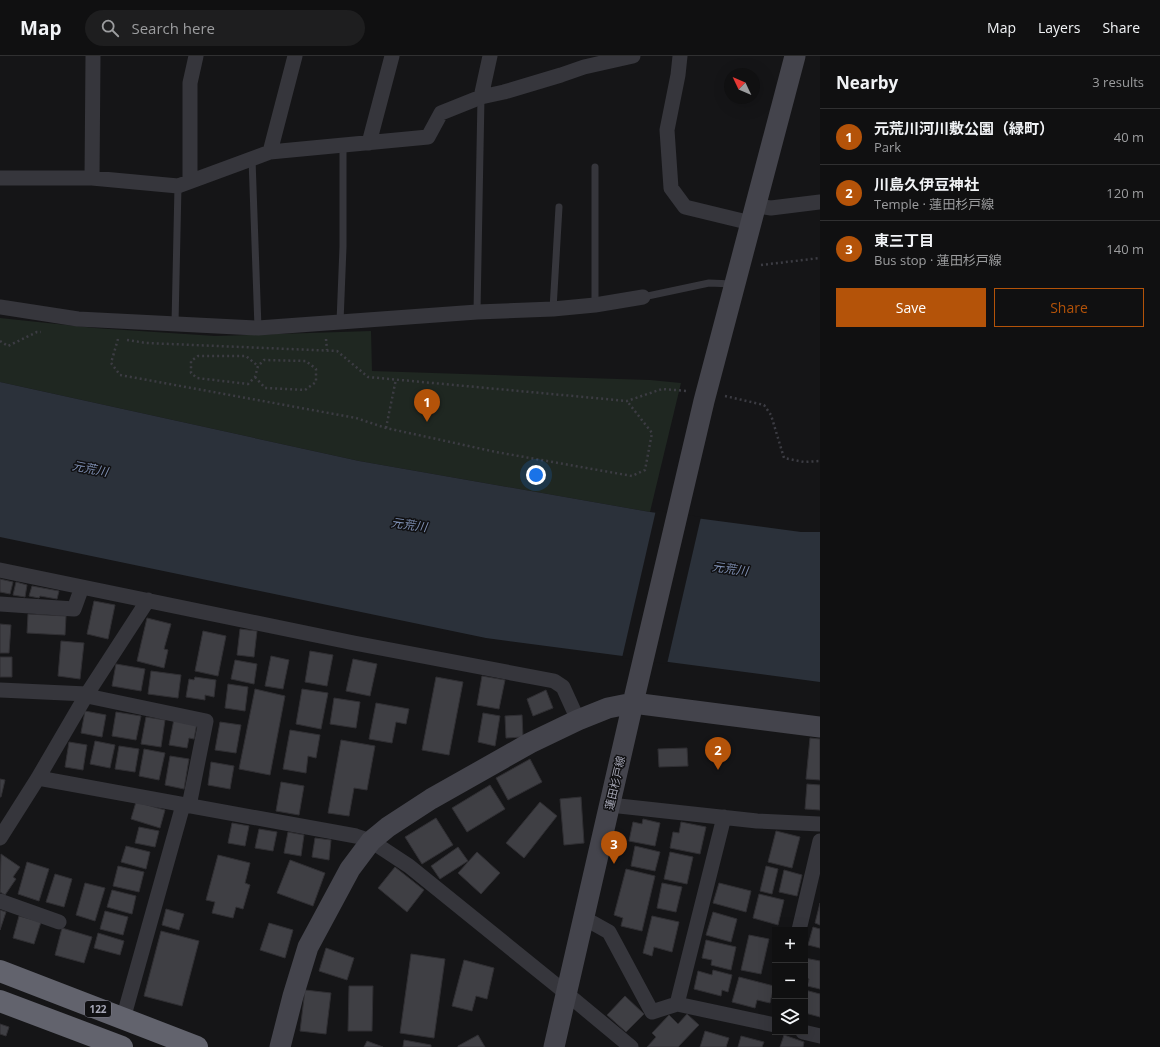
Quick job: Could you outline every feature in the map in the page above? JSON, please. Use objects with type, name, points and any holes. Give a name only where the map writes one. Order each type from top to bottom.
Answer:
[{"type":"highway","name":"122","points":[[0,971],[197,1047]]},
{"type":"highway","name":"122","points":[[0,1001],[122,1047]]},
{"type":"street","points":[[92,178],[93,56]]},
{"type":"street","points":[[184,183],[190,83],[196,56]]},
{"type":"street","points":[[270,152],[295,56]]},
{"type":"street","points":[[369,143],[392,56]]},
{"type":"street","points":[[480,97],[490,56]]},
{"type":"street","points":[[0,178],[92,178],[184,183],[270,152],[428,137],[441,113],[480,97],[561,76],[585,61],[633,56]]},
{"type":"street","points":[[680,56],[667,130],[671,188],[685,206],[753,214],[771,208],[820,202]]},
{"type":"street","name":"蓮田杉戸線","points":[[554,1047],[638,679],[706,397],[795,56]]},
{"type":"street","points":[[0,308],[78,319],[258,328],[595,305],[643,298]]},
{"type":"street","points":[[0,570],[354,643],[554,681],[563,687],[578,720]]},
{"type":"street","points":[[0,604],[74,609],[82,587]]},
{"type":"street","points":[[0,838],[38,778],[87,695],[148,600]]},
{"type":"street","points":[[0,690],[87,695],[206,720],[186,806],[123,1019]]},
{"type":"street","points":[[280,1047],[293,996],[308,947],[350,869],[371,841],[431,799],[530,744],[578,720],[608,708],[633,703],[820,726]]},
{"type":"street","points":[[38,778],[356,836],[371,841],[409,866],[631,1047]]},
{"type":"street","points":[[610,805],[757,821],[820,824]]},
{"type":"street","points":[[677,1004],[724,817]]},
{"type":"street","points":[[800,927],[820,841]]},
{"type":"street","points":[[0,901],[59,922]]},
{"type":"street","points":[[584,918],[609,932],[652,1012],[677,1004],[772,1024]]},
{"type":"street","points":[[808,1033],[820,1036]]},
{"type":"lane","points":[[477,312],[480,97]]},
{"type":"lane","points":[[340,322],[343,247],[343,145]]},
{"type":"lane","points":[[252,158],[258,328]]},
{"type":"lane","points":[[595,167],[595,305]]},
{"type":"lane","points":[[176,324],[184,183]]},
{"type":"lane","points":[[553,308],[559,207]]},
{"type":"lane","points":[[643,298],[709,283],[735,284]]},
{"type":"path","points":[[760,265],[820,258]]},
{"type":"path","points":[[0,341],[8,346],[37,332],[44,331]]},
{"type":"path","points":[[326,337],[327,350]]},
{"type":"path","points":[[627,401],[652,433],[645,470],[632,476],[496,452],[386,428],[356,418],[120,375],[111,363],[118,339],[146,343],[338,351],[368,377],[627,401],[662,389],[764,405],[771,415],[784,458],[804,462],[820,461]]},
{"type":"path","points":[[255,377],[265,388],[304,390],[316,382],[316,369],[306,360],[264,360],[258,366],[255,377],[248,384],[197,378],[191,373],[191,360],[198,356],[246,356],[258,366]]},
{"type":"path","points":[[386,428],[396,379]]},
{"type":"shaded area","points":[[0,318],[95,328],[215,336],[371,331],[372,371],[650,380],[681,383],[650,512],[359,461],[0,382]]},
{"type":"water","name":"元荒川","points":[[0,382],[359,461],[650,512],[801,532],[820,532],[820,682],[486,638],[0,537]]},
{"type":"pier","points":[[656,510],[701,517],[667,664],[622,658]]},
{"type":"building","points":[[0,579],[13,582],[10,594],[0,592]]},
{"type":"building","points":[[16,582],[27,585],[25,597],[13,595]]},
{"type":"building","points":[[32,586],[59,591],[57,599],[29,596]]},
{"type":"building","points":[[94,601],[115,605],[108,639],[87,634]]},
{"type":"building","points":[[28,614],[66,616],[65,635],[27,633]]},
{"type":"building","points":[[147,618],[171,624],[164,649],[168,650],[164,668],[137,661]]},
{"type":"building","points":[[0,624],[11,625],[9,653],[0,653]]},
{"type":"building","points":[[240,629],[257,631],[254,657],[237,655]]},
{"type":"building","points":[[203,631],[226,636],[218,676],[195,671]]},
{"type":"building","points":[[61,641],[84,643],[80,679],[58,676]]},
{"type":"building","points":[[310,651],[333,655],[327,686],[305,682]]},
{"type":"building","points":[[271,656],[289,660],[283,689],[265,686]]},
{"type":"building","points":[[0,657],[12,657],[12,677],[0,677]]},
{"type":"building","points":[[353,659],[377,664],[370,696],[346,691]]},
{"type":"building","points":[[235,660],[257,664],[254,684],[231,679]]},
{"type":"building","points":[[116,664],[145,669],[141,691],[112,686]]},
{"type":"building","points":[[151,671],[181,675],[178,698],[148,694]]},
{"type":"building","points":[[482,676],[505,680],[499,709],[477,705]]},
{"type":"building","points":[[195,677],[216,680],[214,697],[205,695],[205,700],[186,697],[189,679],[194,680]]},
{"type":"building","points":[[436,677],[463,682],[449,755],[422,750]]},
{"type":"building","points":[[228,684],[248,687],[245,711],[225,708]]},
{"type":"building","points":[[255,689],[285,696],[270,775],[239,769]]},
{"type":"building","points":[[302,689],[328,693],[321,729],[296,724]]},
{"type":"building","points":[[546,690],[553,708],[533,716],[527,699]]},
{"type":"building","points":[[334,698],[360,702],[356,728],[330,724]]},
{"type":"building","points":[[376,703],[409,709],[406,724],[396,722],[392,743],[369,739]]},
{"type":"building","points":[[85,711],[106,715],[102,737],[81,733]]},
{"type":"building","points":[[116,712],[141,716],[136,740],[112,736]]},
{"type":"building","points":[[483,713],[500,716],[495,746],[478,742]]},
{"type":"building","points":[[522,715],[523,737],[506,738],[505,716]]},
{"type":"building","points":[[146,717],[165,720],[161,747],[141,744]]},
{"type":"building","points":[[174,719],[197,723],[194,739],[189,738],[187,748],[169,745]]},
{"type":"building","points":[[220,722],[241,725],[236,753],[215,750]]},
{"type":"building","points":[[290,730],[320,735],[316,758],[308,756],[306,773],[283,769]]},
{"type":"building","points":[[810,738],[820,739],[820,780],[806,779]]},
{"type":"building","points":[[341,740],[375,746],[367,790],[354,788],[349,816],[328,813]]},
{"type":"building","points":[[95,741],[115,745],[110,768],[90,764]]},
{"type":"building","points":[[69,742],[87,745],[83,770],[65,767]]},
{"type":"building","points":[[119,746],[139,749],[135,772],[115,769]]},
{"type":"building","points":[[687,748],[688,766],[659,767],[658,749]]},
{"type":"building","points":[[144,749],[165,753],[159,780],[139,776]]},
{"type":"building","points":[[170,756],[189,759],[184,789],[165,785]]},
{"type":"building","points":[[530,759],[542,782],[508,800],[496,778]]},
{"type":"building","points":[[211,762],[234,766],[230,789],[208,785]]},
{"type":"building","points":[[0,779],[5,780],[1,797],[0,797]]},
{"type":"building","points":[[281,782],[304,786],[299,815],[276,811]]},
{"type":"building","points":[[807,784],[820,785],[820,810],[805,809]]},
{"type":"building","points":[[490,785],[505,809],[467,832],[452,808]]},
{"type":"building","points":[[581,797],[584,843],[564,845],[560,799]]},
{"type":"building","points":[[136,802],[165,810],[160,828],[131,819]]},
{"type":"building","points":[[540,802],[557,816],[524,858],[506,843]]},
{"type":"building","points":[[436,818],[453,845],[422,864],[405,837]]},
{"type":"building","points":[[643,819],[660,823],[655,846],[629,841],[633,822],[642,824]]},
{"type":"building","points":[[681,822],[706,827],[700,854],[670,848],[673,832],[679,833]]},
{"type":"building","points":[[232,823],[249,826],[245,846],[228,843]]},
{"type":"building","points":[[139,827],[159,831],[155,847],[135,843]]},
{"type":"building","points":[[259,829],[277,832],[273,851],[255,848]]},
{"type":"building","points":[[776,831],[800,837],[792,868],[768,862]]},
{"type":"building","points":[[288,832],[304,835],[301,856],[284,853]]},
{"type":"building","points":[[315,838],[331,840],[329,860],[312,857]]},
{"type":"building","points":[[126,846],[150,852],[146,869],[121,862]]},
{"type":"building","points":[[635,846],[660,852],[655,871],[631,866]]},
{"type":"building","points":[[458,847],[468,861],[440,879],[431,866]]},
{"type":"building","points":[[477,852],[500,873],[481,894],[458,873]]},
{"type":"building","points":[[670,852],[693,857],[687,884],[664,879]]},
{"type":"building","points":[[1,854],[20,867],[13,877],[16,879],[5,895],[0,892]]},
{"type":"building","points":[[218,855],[250,863],[245,883],[250,885],[243,909],[236,907],[233,918],[212,913],[215,902],[206,900]]},
{"type":"building","points":[[290,860],[325,873],[313,906],[277,893]]},
{"type":"building","points":[[27,862],[49,869],[39,901],[18,894]]},
{"type":"building","points":[[118,866],[144,872],[139,892],[113,886]]},
{"type":"building","points":[[766,866],[778,869],[772,894],[760,891]]},
{"type":"building","points":[[395,867],[424,890],[407,912],[378,888]]},
{"type":"building","points":[[626,869],[655,876],[642,931],[621,926],[623,918],[614,915]]},
{"type":"building","points":[[784,870],[802,875],[797,896],[779,892]]},
{"type":"building","points":[[55,874],[72,879],[64,907],[46,902]]},
{"type":"building","points":[[85,883],[105,888],[95,921],[76,915]]},
{"type":"building","points":[[662,883],[682,887],[676,912],[657,908]]},
{"type":"building","points":[[719,883],[751,891],[746,912],[713,903]]},
{"type":"building","points":[[112,890],[136,896],[132,914],[107,907]]},
{"type":"building","points":[[759,894],[784,900],[778,925],[753,918]]},
{"type":"building","points":[[820,903],[820,925],[815,923]]},
{"type":"building","points":[[166,909],[184,914],[179,930],[162,925]]},
{"type":"building","points":[[0,910],[6,912],[0,930]]},
{"type":"building","points":[[105,911],[128,917],[123,935],[100,929]]},
{"type":"building","points":[[713,912],[737,919],[731,942],[706,935]]},
{"type":"building","points":[[19,916],[41,922],[34,944],[13,938]]},
{"type":"building","points":[[652,916],[679,922],[672,952],[654,947],[652,956],[643,953]]},
{"type":"building","points":[[269,923],[293,930],[285,958],[260,950]]},
{"type":"building","points":[[813,927],[820,929],[820,948],[808,945]]},
{"type":"building","points":[[62,928],[92,937],[84,963],[55,955]]},
{"type":"building","points":[[161,931],[199,941],[182,1006],[144,996]]},
{"type":"building","points":[[98,933],[124,941],[120,955],[94,948]]},
{"type":"building","points":[[749,935],[769,939],[761,974],[741,970]]},
{"type":"building","points":[[706,940],[736,947],[731,970],[711,965],[712,960],[702,958]]},
{"type":"building","points":[[326,948],[354,958],[347,980],[319,971]]},
{"type":"building","points":[[411,954],[445,959],[434,1038],[400,1033]]},
{"type":"building","points":[[808,959],[820,961],[820,989],[808,986]]},
{"type":"building","points":[[464,960],[494,968],[487,999],[476,996],[472,1011],[452,1006]]},
{"type":"building","points":[[713,970],[732,975],[728,992],[722,990],[721,996],[694,989],[698,971],[712,975]]},
{"type":"building","points":[[739,977],[772,985],[770,1003],[757,1000],[755,1008],[732,1002]]},
{"type":"building","points":[[349,986],[373,986],[372,1031],[348,1031]]},
{"type":"building","points":[[305,990],[331,993],[326,1034],[300,1031]]},
{"type":"building","points":[[808,991],[820,994],[820,1017],[808,1014]]},
{"type":"building","points":[[625,996],[644,1014],[626,1032],[607,1015]]},
{"type":"building","points":[[687,1014],[699,1025],[678,1047],[647,1047],[656,1037],[652,1033],[669,1015],[678,1024]]},
{"type":"building","points":[[0,1024],[9,1027],[6,1036],[0,1034]]},
{"type":"building","points":[[705,1031],[729,1038],[726,1047],[700,1047]]},
{"type":"building","points":[[478,1035],[485,1047],[458,1047],[458,1046]]},
{"type":"building","points":[[784,1035],[804,1042],[803,1047],[780,1047]]},
{"type":"building","points":[[741,1036],[764,1042],[762,1047],[738,1047]]},
{"type":"building","points":[[404,1040],[431,1045],[431,1047],[403,1047]]},
{"type":"building","points":[[367,1041],[383,1047],[364,1047]]},
{"type":"place","name":"元荒川河川敷公園（緑町）","points":[[427,422]]},
{"type":"place","name":"川島久伊豆神社","points":[[718,770]]},
{"type":"place","name":"東三丁目","points":[[614,864]]}]
